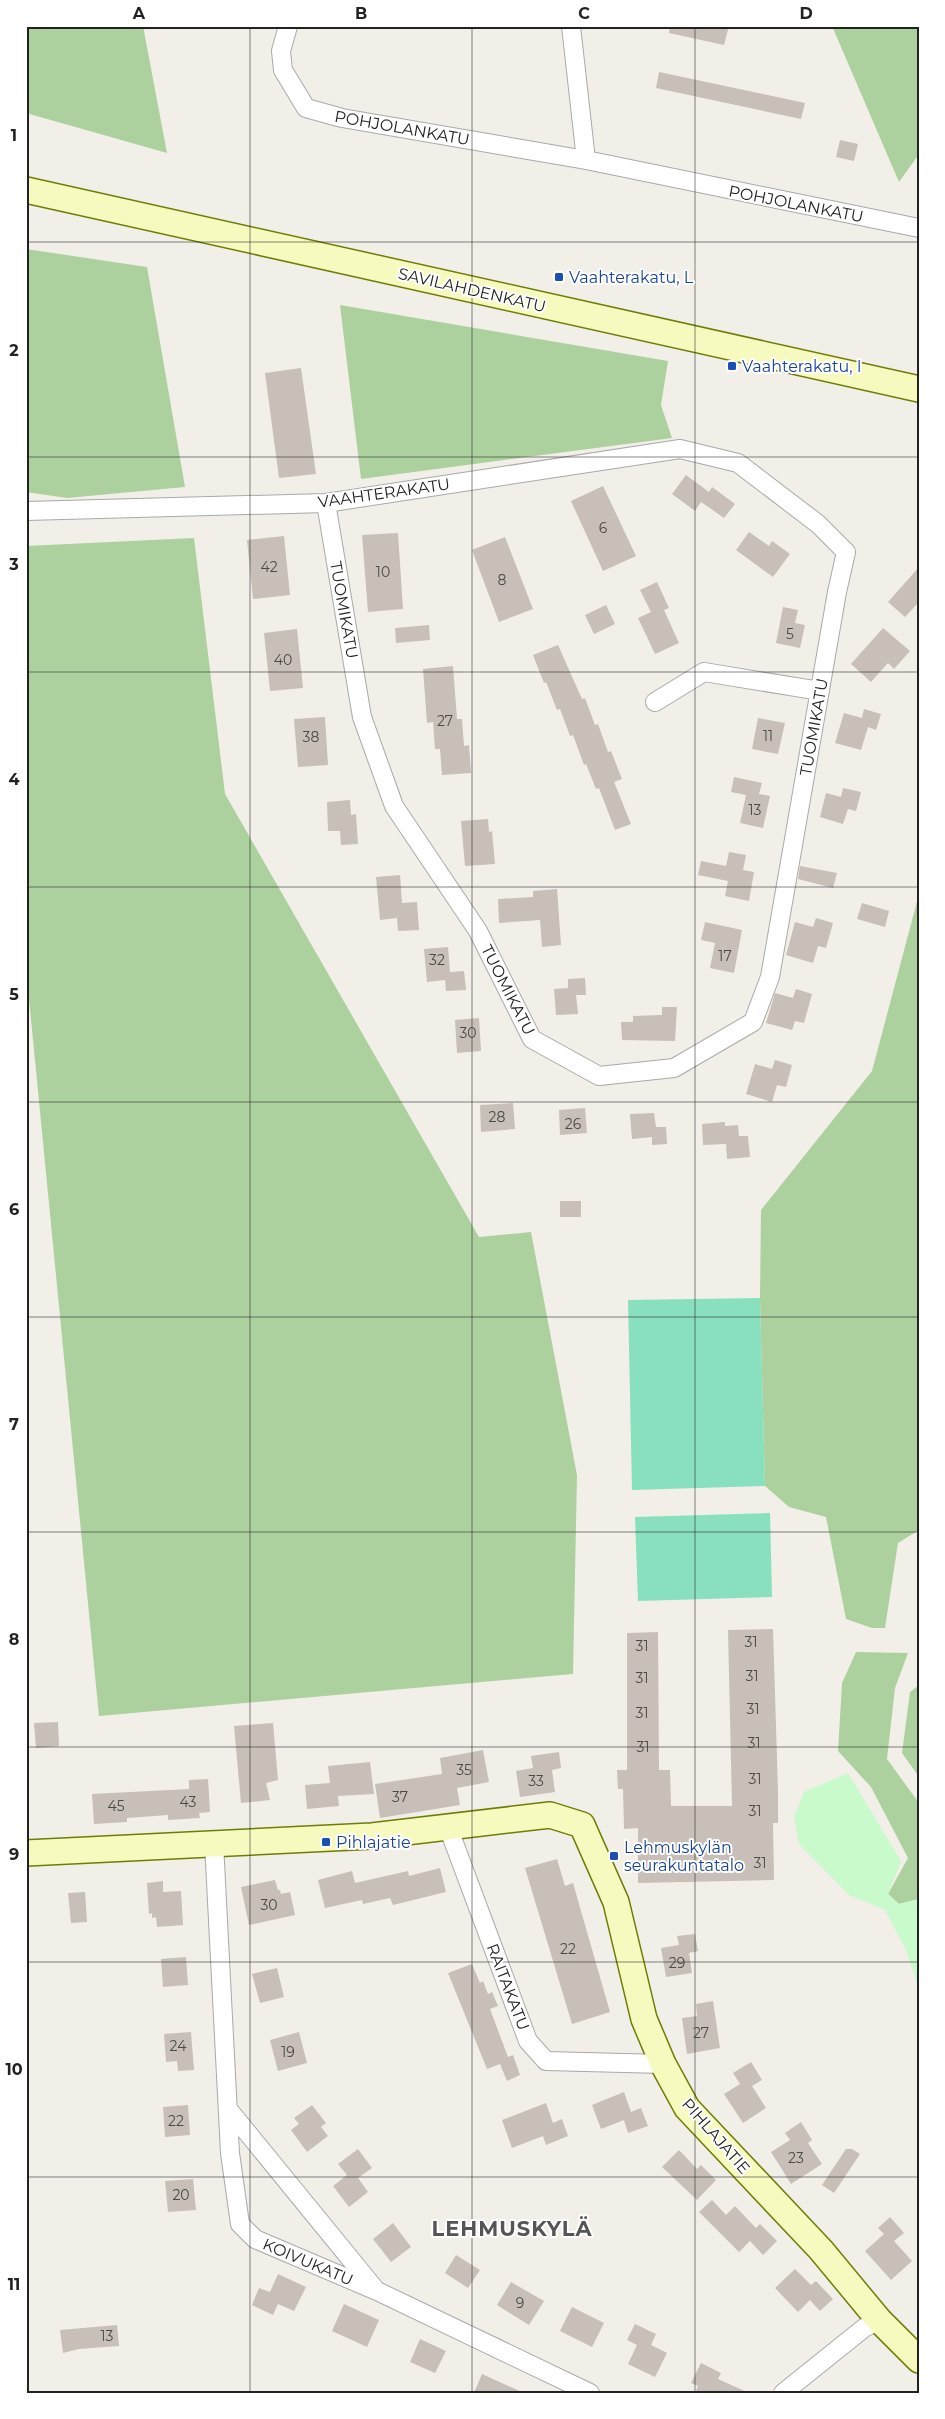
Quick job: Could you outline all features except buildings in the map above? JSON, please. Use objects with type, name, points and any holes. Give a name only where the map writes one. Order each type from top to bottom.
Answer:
[{"type":"street","name":"POHJOLANKATU","points":[[288,26],[281,51],[283,70],[306,108],[342,118],[586,160],[919,228]]},
{"type":"street","points":[[571,26],[586,160]]},
{"type":"street","name":"SAVILAHDENKATU","points":[[26,190],[919,389]]},
{"type":"street","name":"VAAHTERAKATU","points":[[26,511],[326,503],[680,450],[738,463]]},
{"type":"street","name":"TUOMIKATU","points":[[326,503],[362,716],[394,806],[478,930],[532,1039],[599,1076],[674,1068],[753,1022],[770,977],[846,552],[818,524],[738,463]]},
{"type":"street","points":[[655,702],[704,672],[820,691]]},
{"type":"street","name":"PIHLAJATIE","points":[[26,1854],[214,1842],[372,1836],[550,1815],[582,1825],[616,1902],[644,2019],[663,2064],[687,2108],[821,2250],[879,2320],[919,2360]]},
{"type":"street","name":"RAITAKATU","points":[[448,1827],[528,2041],[546,2061],[663,2064]]},
{"type":"street","name":"KOIVUKATU","points":[[214,1842],[230,2153],[240,2224],[255,2238],[377,2291],[590,2393]]},
{"type":"street","name":"KOIVUKATU","points":[[228,2109],[377,2291]]},
{"type":"street","points":[[783,2393],[864,2328],[879,2320]]},
{"type":"green space","points":[[26,26],[143,26],[167,153],[26,113]]},
{"type":"green space","points":[[832,26],[919,26],[919,154],[899,182]]},
{"type":"green space","points":[[26,249],[147,267],[185,487],[67,498],[26,492]]},
{"type":"green space","points":[[340,305],[668,361],[661,405],[672,438],[361,479]]},
{"type":"green space","points":[[194,538],[225,794],[479,1237],[531,1232],[577,1475],[573,1674],[99,1716],[26,968],[26,546]]},
{"type":"green space","points":[[919,894],[919,1530],[898,1543],[885,1628],[872,1628],[846,1619],[826,1517],[789,1507],[765,1486],[760,1298],[761,1210],[872,1071]]},
{"type":"green space","points":[[760,1298],[765,1486],[632,1490],[628,1300]]},
{"type":"green space","points":[[770,1513],[772,1597],[638,1601],[635,1517]]},
{"type":"green space","points":[[856,1652],[908,1653],[895,1688],[887,1759],[919,1803],[919,1899],[899,1904],[888,1894],[908,1858],[871,1787],[838,1751],[842,1683]]},
{"type":"green space","points":[[919,1685],[919,1777],[902,1753],[910,1692]]},
{"type":"green space","points":[[848,1773],[901,1861],[888,1894],[899,1904],[919,1899],[919,2025],[918,1986],[906,1950],[885,1910],[849,1895],[799,1844],[794,1817],[804,1792]]},
{"type":"place","name":"Vaahterakatu, L","points":[[559,277]]},
{"type":"place","name":"Vaahterakatu, I","points":[[732,366]]},
{"type":"place","name":"Pihlajatie","points":[[326,1842]]},
{"type":"place","name":"Lehmuskylän seurakuntatalo","points":[[614,1856]]},
{"type":"district","name":"LEHMUSKYLÄ","points":[[512,2228]]}]
